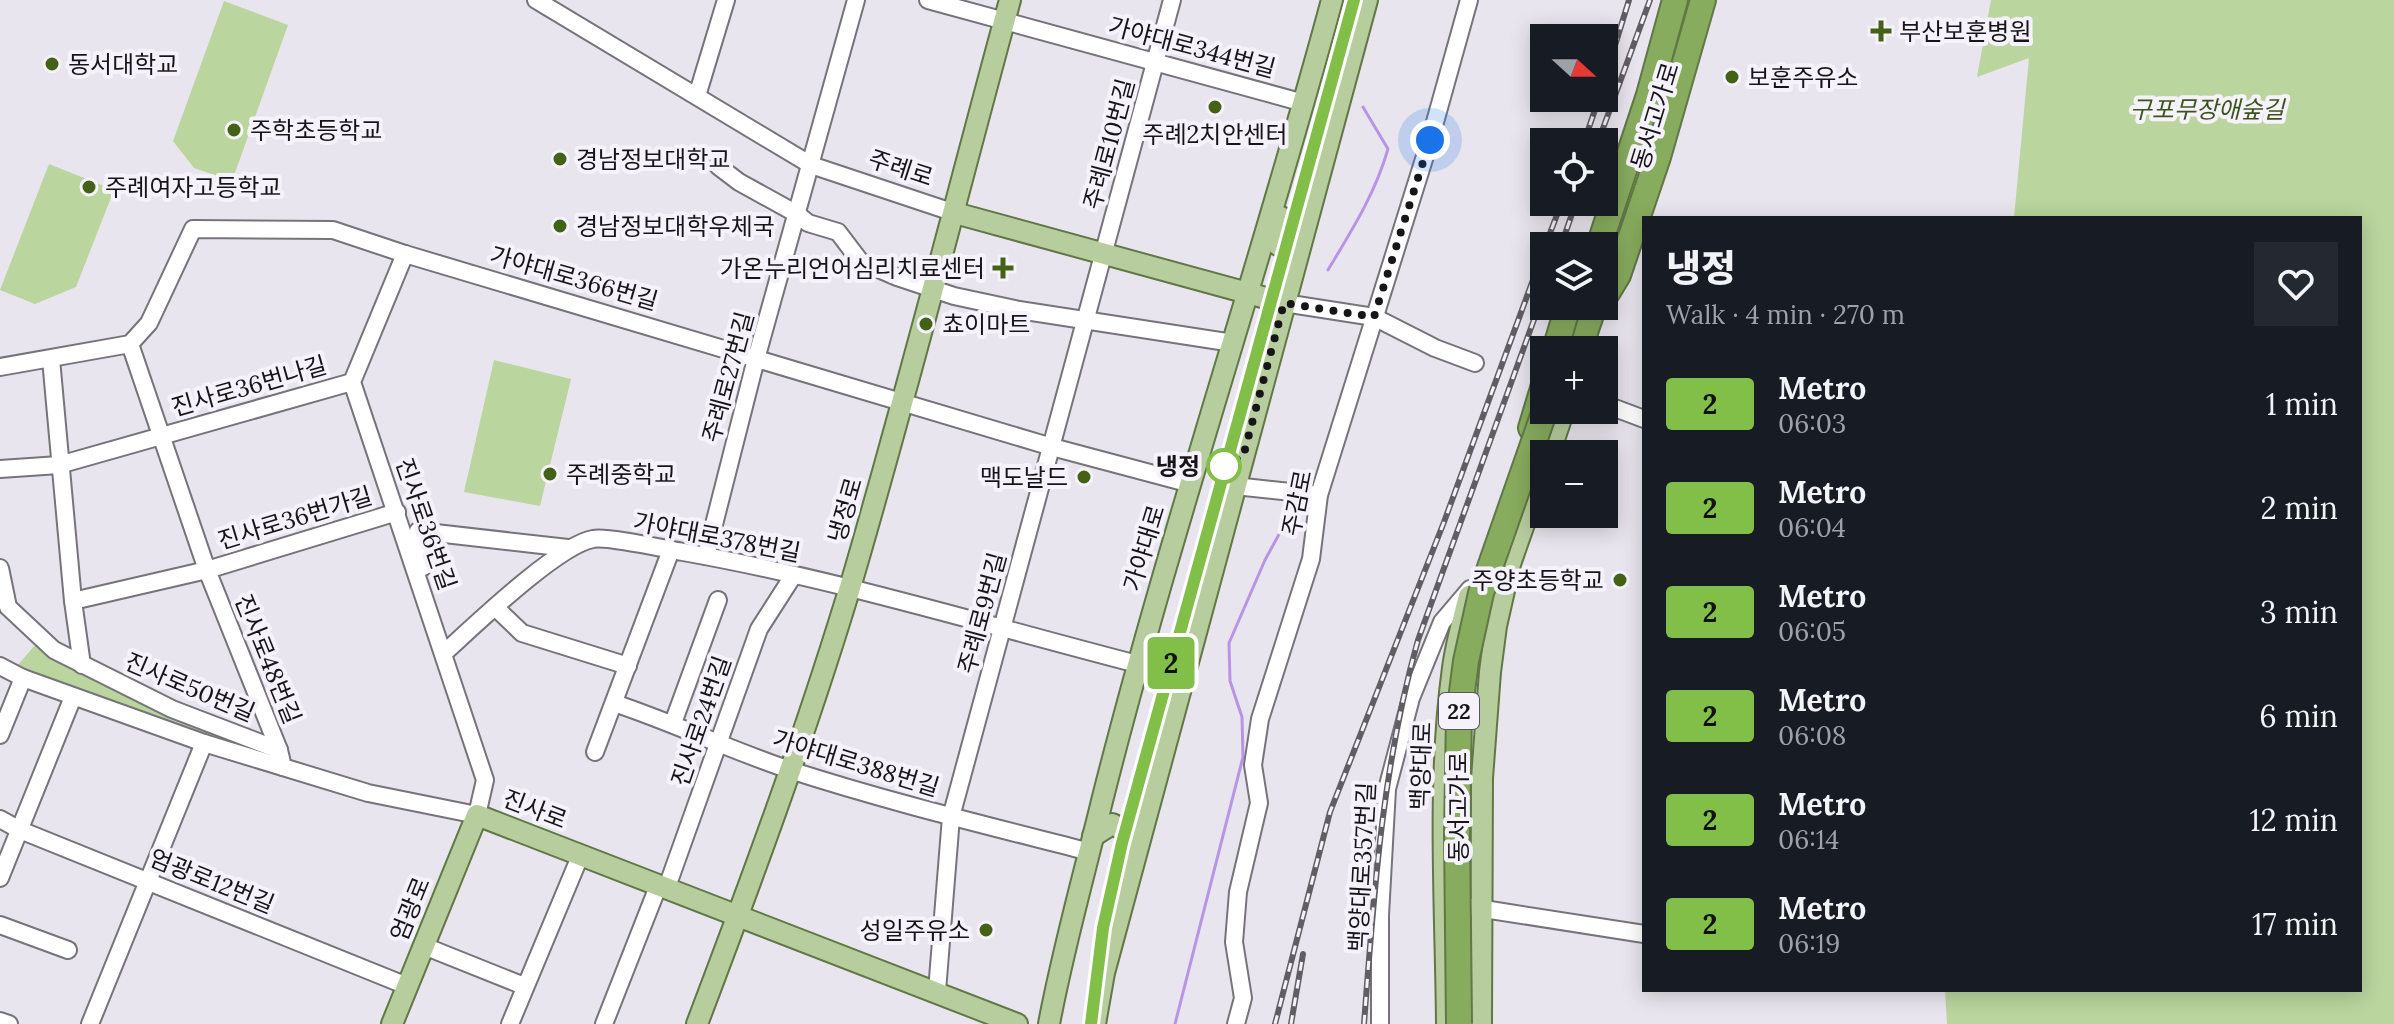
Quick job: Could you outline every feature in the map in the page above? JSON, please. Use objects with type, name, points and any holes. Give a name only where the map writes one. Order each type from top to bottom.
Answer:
[{"type":"highway","points":[[1618,140],[1660,0]]},
{"type":"highway","name":"동서고가로","points":[[1604,232],[1649,95],[1675,0]]},
{"type":"highway","name":"동서고가로","points":[[1618,232],[1689,0]]},
{"type":"highway","points":[[1618,275],[1658,157],[1700,0]]},
{"type":"highway","name":"동서고가로","points":[[1473,1024],[1470,914],[1472,713],[1494,598],[1553,424]]},
{"type":"highway","name":"동서고가로","points":[[1459,1024],[1459,715],[1466,661],[1481,593],[1530,483]]},
{"type":"main road","name":"냉정로","points":[[697,1024],[739,915],[850,587],[955,213],[1010,0]]},
{"type":"main road","name":"가야대로","points":[[1049,1024],[1060,963],[1137,664],[1282,181],[1332,0]]},
{"type":"main road","points":[[1095,1024],[1117,922],[1367,0]]},
{"type":"main road","points":[[1593,232],[1633,117],[1668,0]]},
{"type":"main road","points":[[1282,181],[1285,201],[1276,237],[1278,245],[1289,251],[1301,240]]},
{"type":"main road","name":"주례로","points":[[955,213],[1284,303]]},
{"type":"main road","name":"백양대로","points":[[1447,1024],[1447,722],[1455,655],[1471,588],[1530,421]]},
{"type":"main road","points":[[1481,1024],[1482,778],[1496,626],[1530,495]]},
{"type":"main road","name":"진사로","points":[[477,815],[1017,1024]]},
{"type":"main road","name":"엄광로","points":[[392,1024],[477,815]]},
{"type":"main road","points":[[1092,844],[1112,824],[1128,835],[1129,852],[1116,903],[1117,922]]},
{"type":"street","name":"주례로","points":[[536,0],[811,165],[955,213]]},
{"type":"street","points":[[697,96],[726,0]]},
{"type":"street","name":"주례로27번길","points":[[706,556],[756,359],[856,0]]},
{"type":"street","name":"가야대로344번길","points":[[928,0],[1304,103]]},
{"type":"street","name":"주례로10번길","points":[[1105,254],[1172,0]]},
{"type":"street","name":"주감로","points":[[1236,1024],[1243,998],[1234,942],[1238,892],[1259,803],[1253,765],[1260,719],[1311,559],[1319,495],[1430,140],[1469,0]]},
{"type":"street","points":[[718,166],[808,223],[842,235],[856,256],[866,264],[934,290],[1019,310],[1233,343]]},
{"type":"street","name":"가야대로366번길","points":[[130,344],[149,323],[193,229],[333,230],[1052,447],[1191,484]]},
{"type":"street","points":[[352,382],[405,254]]},
{"type":"street","name":"주례로9번길","points":[[937,991],[951,817],[1105,254]]},
{"type":"street","points":[[1284,303],[1374,317],[1435,348],[1475,363]]},
{"type":"street","points":[[0,367],[130,344]]},
{"type":"street","name":"진사로48번길","points":[[130,344],[159,437],[207,570],[281,758]]},
{"type":"street","points":[[51,359],[59,465],[82,665]]},
{"type":"street","name":"진사로36번나길","points":[[159,437],[352,382]]},
{"type":"street","name":"진사로36번길","points":[[352,382],[485,780],[477,815]]},
{"type":"street","points":[[1618,409],[1642,418]]},
{"type":"street","points":[[0,469],[59,465],[159,437]]},
{"type":"street","points":[[1235,486],[1319,495]]},
{"type":"street","name":"진사로36번가길","points":[[207,570],[397,512]]},
{"type":"street","name":"가야대로378번길","points":[[416,571],[428,564],[418,531],[568,548]]},
{"type":"street","name":"가야대로378번길","points":[[444,653],[568,548],[594,538],[706,556],[850,587],[1137,664]]},
{"type":"street","points":[[595,752],[671,550]]},
{"type":"street","name":"진사로50번길","points":[[0,568],[8,607],[54,650],[172,709],[281,758]]},
{"type":"street","points":[[73,601],[207,570]]},
{"type":"street","name":"진사로24번길","points":[[604,1024],[663,886],[719,743],[759,629],[793,576]]},
{"type":"street","name":"백양대로357번길","points":[[1380,1024],[1380,915],[1387,789],[1411,698],[1442,622],[1471,588]]},
{"type":"street","points":[[673,723],[718,600]]},
{"type":"street","points":[[495,607],[522,633],[628,666]]},
{"type":"street","name":"진사로","points":[[0,666],[73,697],[204,743],[281,758],[368,793],[477,815]]},
{"type":"street","points":[[0,734],[23,678]]},
{"type":"street","points":[[0,878],[73,697]]},
{"type":"street","name":"가야대로388번길","points":[[614,703],[673,723],[789,770],[951,817],[1092,844]]},
{"type":"street","points":[[90,1024],[204,743]]},
{"type":"street","name":"엄광로12번길","points":[[0,819],[20,830],[407,986]]},
{"type":"street","points":[[510,1024],[581,854]]},
{"type":"street","points":[[1445,903],[1642,934]]},
{"type":"street","points":[[0,925],[68,950]]},
{"type":"street","points":[[424,946],[524,986]]},
{"type":"street","points":[[0,1021],[9,1024]]},
{"type":"green space","name":"구포무장애숲길","points":[[1991,0],[2394,0],[2394,1024],[1947,1024],[1945,992],[2362,992],[2362,216],[2014,216],[2029,58],[1977,77]]},
{"type":"green space","points":[[224,1],[288,25],[232,181],[194,168],[173,141]]},
{"type":"green space","points":[[49,164],[114,190],[76,287],[35,304],[0,290]]},
{"type":"green space","points":[[494,360],[571,379],[540,506],[464,492]]},
{"type":"green space","points":[[35,645],[170,711],[248,743],[245,749],[81,692],[18,665]]},
{"type":"waterway","points":[[1328,270],[1370,197],[1388,149],[1363,107]]},
{"type":"waterway","points":[[1175,1024],[1243,757],[1242,717],[1230,681],[1229,643],[1265,560],[1289,516]]},
{"type":"railway","points":[[1618,36],[1629,0]]},
{"type":"railway","points":[[1603,128],[1650,0]]},
{"type":"railway","points":[[1589,128],[1594,112]]},
{"type":"railway","points":[[1550,232],[1557,216]]},
{"type":"railway","points":[[1566,232],[1571,216]]},
{"type":"railway","points":[[1275,1024],[1330,812],[1444,522],[1530,288]]},
{"type":"railway","points":[[1364,1024],[1381,830],[1406,688],[1418,640],[1534,320]]},
{"type":"railway","points":[[1291,1024],[1303,954]]},
{"type":"metro line","name":"2","points":[[1091,1024],[1103,928],[1122,843],[1354,0]]},
{"type":"place","name":"부산보훈병원","points":[[1881,31]]},
{"type":"place","name":"동서대학교","points":[[52,64]]},
{"type":"place","name":"보훈주유소","points":[[1732,77]]},
{"type":"place","name":"주례2치안센터","points":[[1215,107]]},
{"type":"place","name":"주학초등학교","points":[[234,130]]},
{"type":"place","name":"경남정보대학교","points":[[560,159]]},
{"type":"place","name":"주례여자고등학교","points":[[89,187]]},
{"type":"place","name":"경남정보대학우체국","points":[[560,226]]},
{"type":"place","name":"가온누리언어심리치료센터","points":[[1003,268]]},
{"type":"place","name":"쵸이마트","points":[[926,324]]},
{"type":"place","name":"냉정","points":[[1224,466]]},
{"type":"place","name":"주례중학교","points":[[550,474]]},
{"type":"place","name":"맥도날드","points":[[1084,477]]},
{"type":"place","name":"주양초등학교","points":[[1620,580]]},
{"type":"place","name":"성일주유소","points":[[986,930]]},
{"type":"route","points":[[1224,466],[1243,457],[1284,303],[1374,317],[1430,140]]}]
